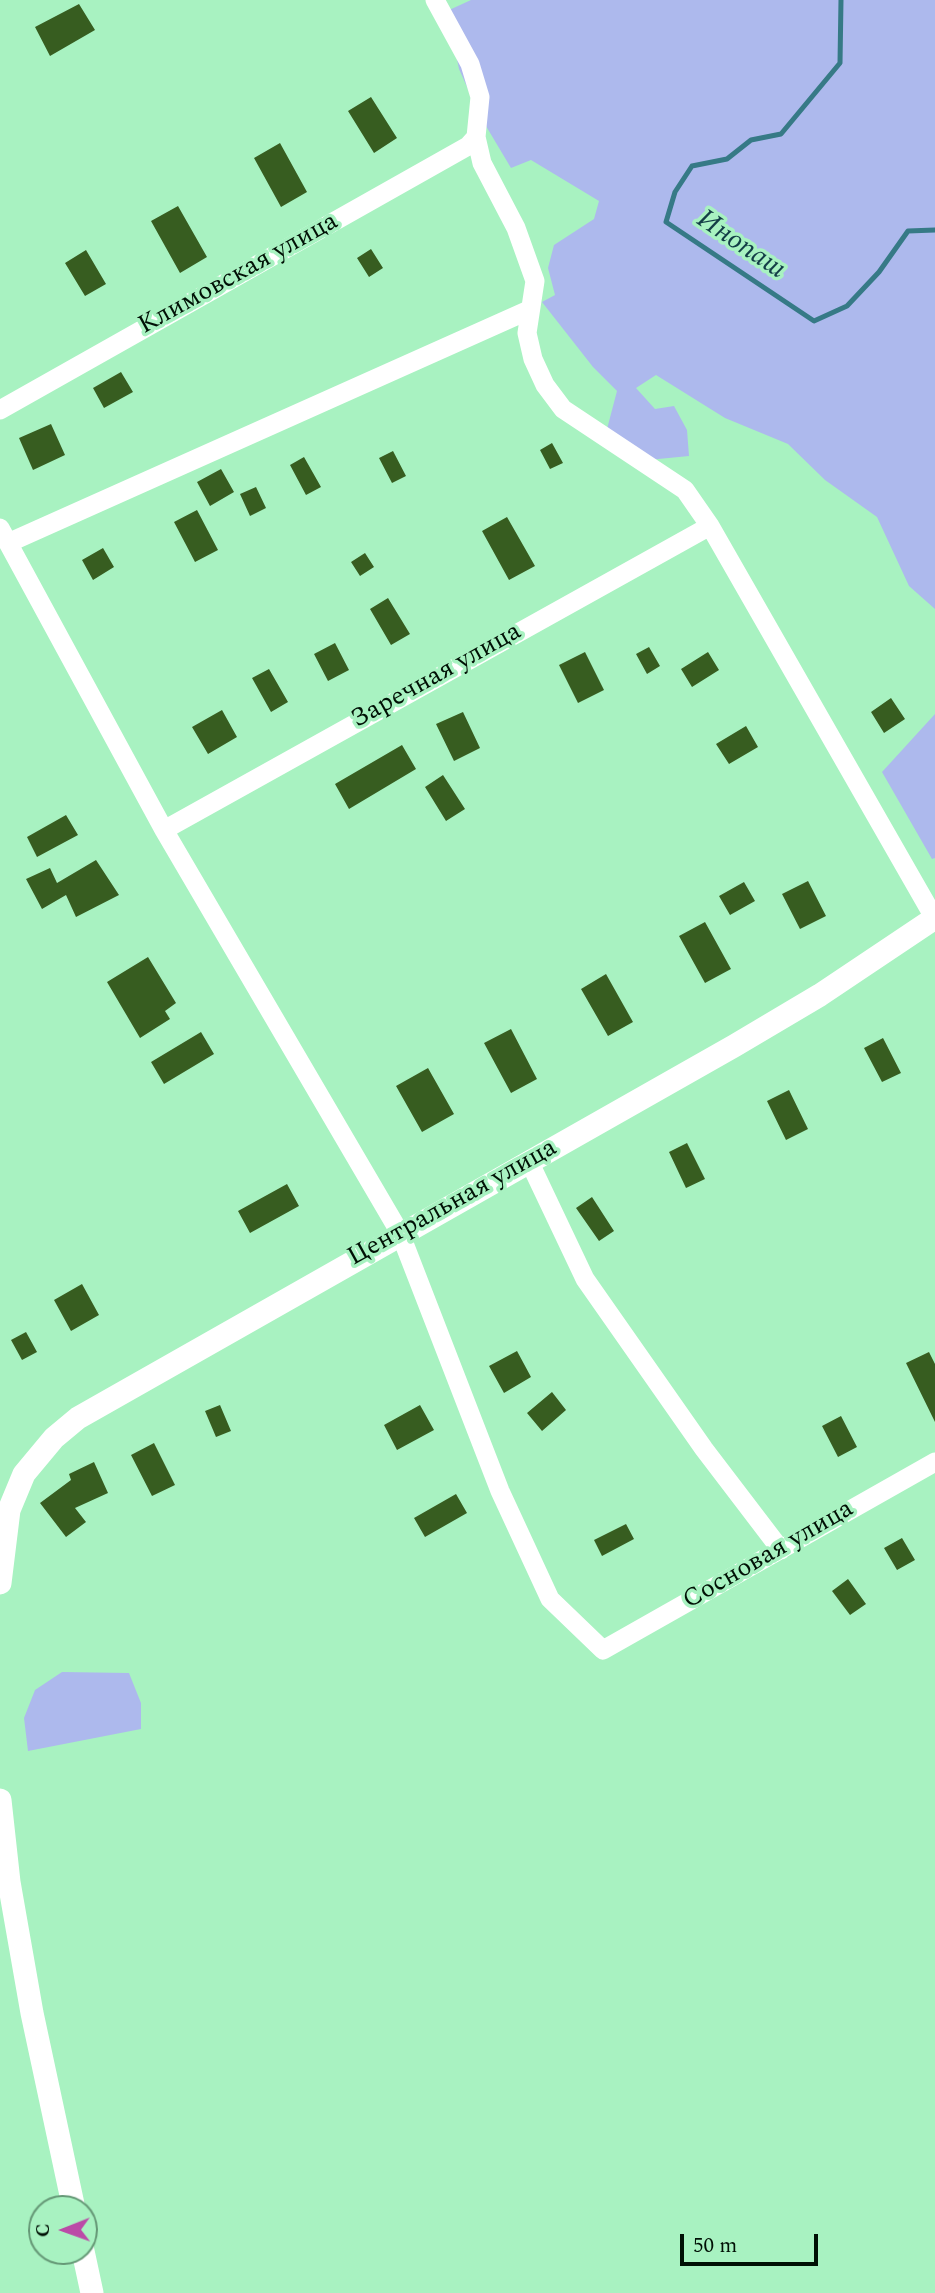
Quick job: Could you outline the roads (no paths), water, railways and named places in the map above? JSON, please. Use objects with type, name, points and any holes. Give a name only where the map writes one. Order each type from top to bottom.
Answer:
[{"type":"street","points":[[435,0],[470,64],[480,97],[476,137],[482,163],[516,228],[535,281],[527,333],[533,359],[545,384],[563,409],[685,490],[710,526],[935,919]]},
{"type":"street","name":"Климовская улица","points":[[0,410],[468,146],[476,137]]},
{"type":"street","points":[[400,1233],[164,830],[4,535],[529,310]]},
{"type":"street","name":"Заречная улица","points":[[164,830],[710,526]]},
{"type":"street","name":"Центральная улица","points":[[0,1583],[5,1510],[24,1474],[54,1438],[78,1418],[734,1046],[820,995],[935,919]]},
{"type":"street","points":[[529,1161],[585,1279],[704,1449],[781,1550]]},
{"type":"street","name":"Сосновая улица","points":[[400,1233],[500,1491],[550,1599],[603,1650],[935,1462]]},
{"type":"street","points":[[0,1800],[9,1882],[32,2013],[71,2195]]},
{"type":"street","points":[[86,2265],[92,2293]]},
{"type":"waterway","name":"Инопаш","points":[[841,0],[840,63],[781,134],[751,140],[727,159],[692,166],[675,192],[666,222],[814,321],[847,306],[879,272],[908,231],[935,230]]}]
